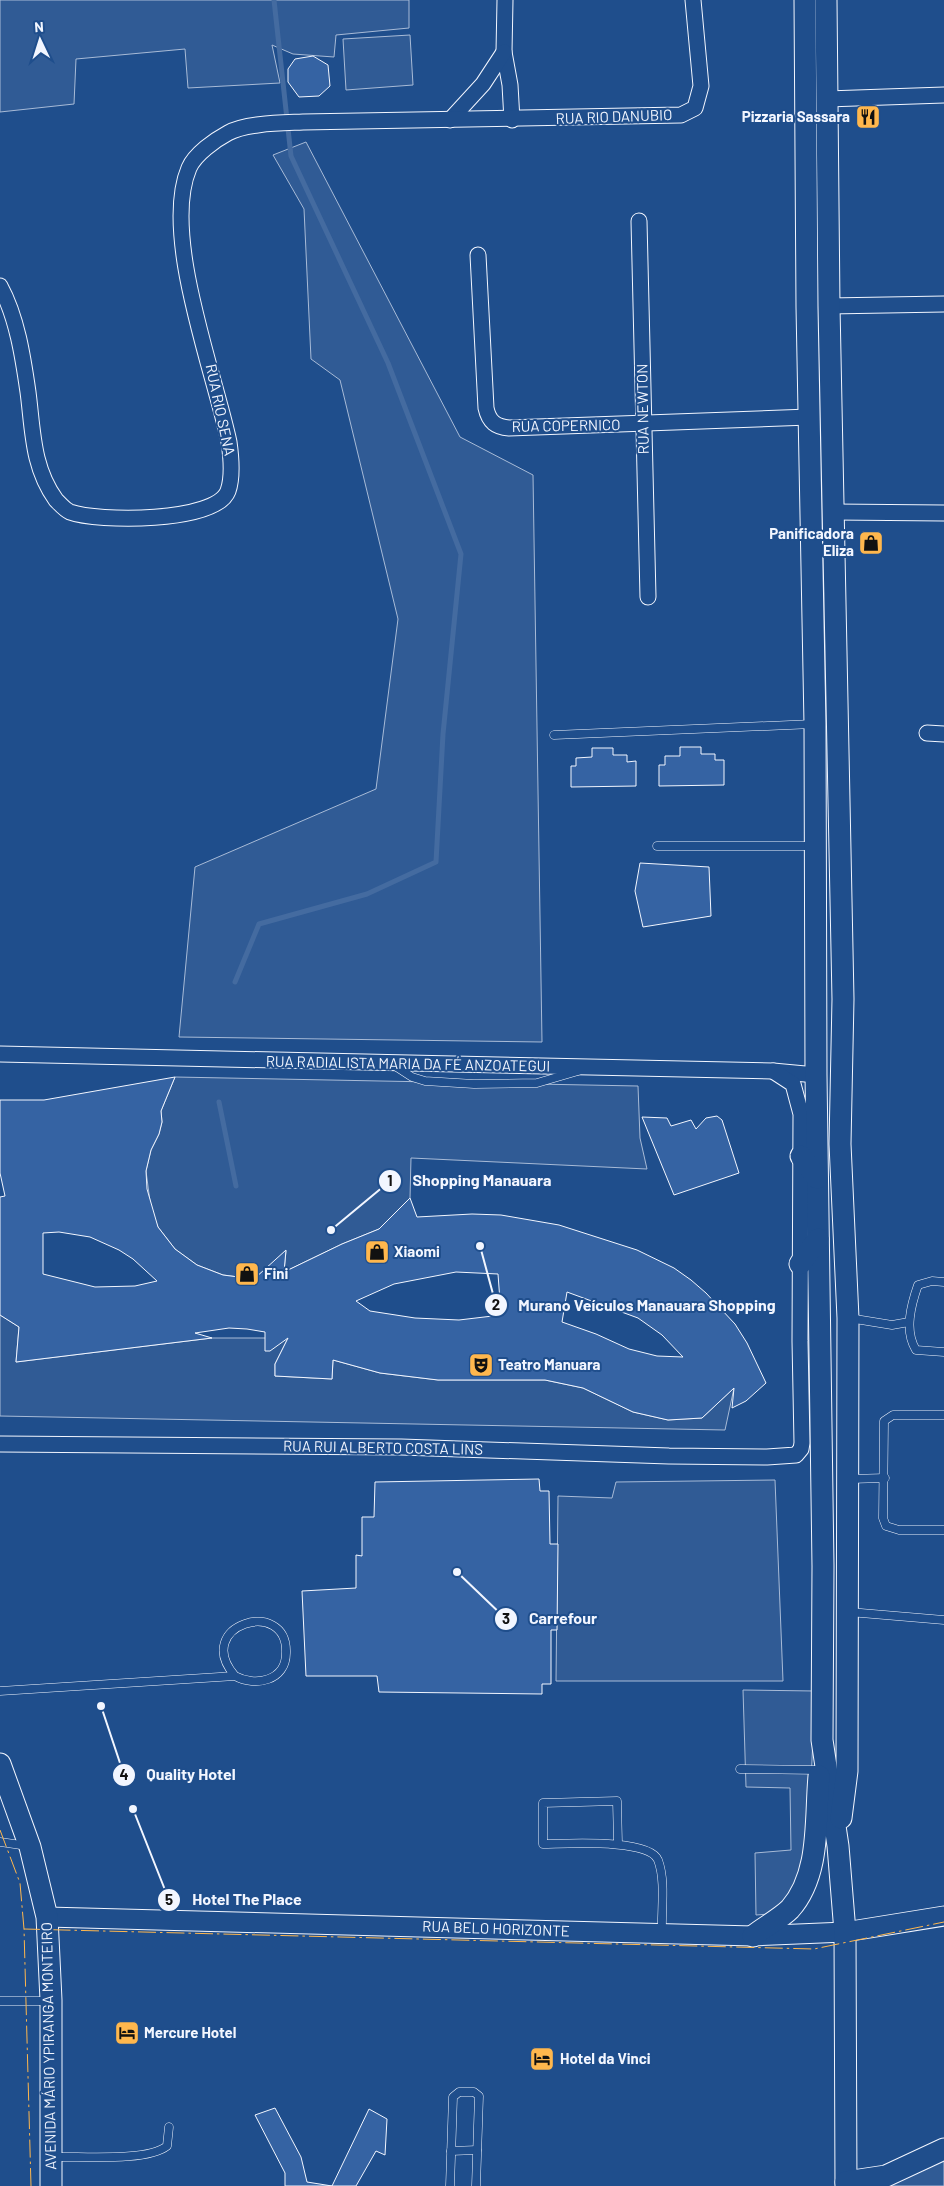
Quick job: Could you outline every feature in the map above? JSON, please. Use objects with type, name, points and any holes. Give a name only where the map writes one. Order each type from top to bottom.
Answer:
[{"type":"main road","points":[[753,1936],[789,1909],[808,1880],[812,1862],[822,1740],[823,1566],[816,1075],[815,724],[809,417],[805,0]]},
{"type":"main road","points":[[826,0],[829,306],[843,999],[840,1144],[848,1318],[847,1771],[838,1846]]},
{"type":"main road","points":[[801,1156],[818,1178]]},
{"type":"main road","points":[[800,1264],[818,1238]]},
{"type":"main road","points":[[822,1740],[838,1846],[845,1932],[846,2184],[886,2176],[944,2149]]},
{"type":"main road","name":"AVENIDA MÁRIO YPIRANGA MONTEIRO","points":[[0,1764],[30,1847],[47,1917],[51,2000],[51,2186]]},
{"type":"street","points":[[506,0],[504,52],[510,85],[512,120]]},
{"type":"street","name":"RUA RIO DANUBIO","points":[[266,124],[681,115],[695,108],[701,86],[693,0]]},
{"type":"street","points":[[450,120],[483,84],[504,52]]},
{"type":"street","points":[[828,99],[944,95]]},
{"type":"street","name":"RUA RIO SENA","points":[[0,286],[9,304],[21,355],[28,390],[34,450],[43,479],[57,500],[68,511],[95,517],[177,516],[210,508],[221,500],[228,491],[231,462],[229,442],[190,291],[179,206],[190,167],[211,144],[230,131],[266,124]]},
{"type":"street","name":"RUA NEWTON","points":[[639,220],[648,597]]},
{"type":"street","name":"RUA COPERNICO","points":[[478,255],[486,408],[491,421],[502,427],[643,424],[809,417]]},
{"type":"street","points":[[829,306],[944,304]]},
{"type":"street","points":[[834,512],[944,513]]},
{"type":"street","points":[[927,733],[944,734]]},
{"type":"street","name":"RUA RADIALISTA MARIA DA FÉ ANZOATEGUI","points":[[0,1054],[773,1071],[816,1075]]},
{"type":"street","points":[[773,1071],[793,1084],[798,1096],[801,1114],[800,1264]]},
{"type":"street","name":"RUA RUI ALBERTO COSTA LINS","points":[[0,1444],[401,1447],[767,1457],[796,1455],[802,1446],[800,1264]]},
{"type":"street","name":"RUA BELO HORIZONTE","points":[[47,1917],[753,1936],[845,1932],[944,1916]]},
{"type":"lane","points":[[554,735],[815,724]]},
{"type":"lane","points":[[656,846],[815,846]]},
{"type":"lane","points":[[944,1282],[932,1281],[918,1286],[913,1299],[909,1322],[911,1342],[916,1350],[944,1352]]},
{"type":"lane","points":[[848,1318],[892,1325],[909,1322]]},
{"type":"lane","points":[[944,1415],[893,1415],[884,1422],[885,1478],[883,1518],[886,1526],[899,1530],[944,1530]]},
{"type":"lane","points":[[847,1479],[885,1478]]},
{"type":"lane","points":[[847,1612],[944,1620]]},
{"type":"lane","points":[[0,1691],[235,1676],[243,1681],[261,1682],[278,1673],[286,1657],[286,1648],[278,1631],[263,1621],[253,1621],[244,1622],[230,1634],[224,1651],[225,1660],[235,1676]]},
{"type":"lane","points":[[740,1769],[820,1770]]},
{"type":"lane","points":[[618,1844],[617,1801],[543,1803],[543,1844],[618,1844],[653,1853],[658,1859],[661,1880],[662,1933]]},
{"type":"lane","points":[[0,1842],[30,1847]]},
{"type":"lane","points":[[0,2001],[51,2000]]},
{"type":"lane","points":[[450,2186],[453,2097],[459,2092],[474,2092],[479,2096],[476,2186]]},
{"type":"lane","points":[[51,2157],[143,2156],[159,2152],[167,2146],[169,2127]]},
{"type":"lane","points":[[451,2151],[477,2150]]},
{"type":"shaded area","points":[[0,0],[409,0],[409,28],[336,35],[334,57],[293,54],[272,45],[280,83],[188,88],[185,49],[76,59],[74,104],[0,112]]},
{"type":"shaded area","points":[[410,35],[413,85],[346,90],[343,39]]},
{"type":"shaded area","points":[[306,142],[460,437],[533,475],[542,1042],[179,1037],[195,867],[376,789],[398,619],[340,380],[311,359],[304,209],[273,155]]},
{"type":"shaded area","points":[[175,1077],[638,1086],[640,1138],[647,1169],[411,1158],[410,1198],[379,1229],[342,1244],[284,1272],[286,1251],[254,1279],[223,1275],[197,1265],[175,1249],[158,1227],[151,1209],[146,1171],[151,1150],[159,1134],[162,1122],[161,1111]]},
{"type":"shaded area","points":[[0,1315],[19,1327],[16,1362],[212,1338],[288,1338],[275,1364],[275,1376],[332,1379],[333,1360],[380,1373],[438,1380],[545,1380],[583,1388],[633,1412],[668,1420],[702,1418],[734,1388],[725,1430],[0,1416]]},
{"type":"shaded area","points":[[775,1480],[783,1681],[556,1681],[558,1496],[612,1498],[616,1482]]},
{"type":"shaded area","points":[[743,1690],[815,1691],[807,1874],[783,1913],[756,1915],[755,1853],[791,1850],[790,1788],[746,1787]]},
{"type":"shaded area","points":[[944,2157],[944,2186],[880,2186]]},
{"type":"building","points":[[313,56],[328,65],[330,86],[319,96],[299,97],[288,82],[288,69],[295,59]]},
{"type":"building","points":[[680,747],[701,747],[701,754],[715,754],[715,760],[724,760],[724,785],[659,786],[659,765],[665,765],[665,756],[680,756]]},
{"type":"building","points":[[592,748],[613,748],[613,755],[627,755],[627,762],[636,761],[636,786],[571,787],[571,766],[576,766],[576,758],[592,757]]},
{"type":"building","points":[[640,863],[709,867],[711,916],[643,927],[635,891]]},
{"type":"building","points":[[175,1077],[161,1111],[162,1122],[159,1134],[151,1150],[146,1171],[147,1189],[158,1227],[175,1249],[197,1265],[223,1275],[254,1279],[286,1250],[284,1272],[342,1244],[379,1229],[410,1198],[417,1217],[472,1214],[501,1215],[559,1225],[637,1250],[674,1268],[691,1280],[735,1324],[747,1343],[766,1383],[746,1401],[732,1408],[734,1388],[702,1418],[668,1420],[633,1412],[583,1388],[545,1380],[438,1380],[380,1373],[333,1360],[332,1379],[275,1376],[275,1364],[288,1338],[270,1351],[265,1351],[265,1332],[229,1328],[195,1333],[212,1338],[16,1362],[19,1327],[0,1315],[0,1197],[5,1196],[0,1173],[0,1100],[44,1100]],"holes":[[[59,1232],[90,1237],[119,1250],[133,1259],[157,1281],[135,1286],[95,1287],[43,1274],[43,1233]],[[456,1272],[498,1274],[501,1315],[459,1320],[415,1318],[370,1311],[356,1301],[394,1284]],[[567,1292],[638,1318],[662,1335],[683,1357],[657,1356],[629,1349],[596,1334],[562,1322]]]},
{"type":"building","points":[[717,1116],[722,1120],[739,1173],[674,1195],[642,1117],[667,1118],[671,1126],[691,1120],[696,1129],[706,1118]]},
{"type":"building","points":[[539,1479],[540,1491],[549,1491],[550,1544],[558,1544],[557,1630],[551,1630],[551,1684],[542,1684],[542,1694],[379,1692],[377,1676],[306,1676],[302,1591],[356,1588],[356,1555],[362,1556],[362,1517],[374,1517],[375,1482]]},
{"type":"building","points":[[275,2108],[301,2157],[307,2182],[332,2186],[285,2186],[285,2173],[255,2115]]},
{"type":"building","points":[[369,2109],[387,2119],[385,2155],[376,2151],[356,2186],[332,2186]]},
{"type":"waterway","points":[[235,982],[259,924],[367,894],[436,862],[443,734],[461,554],[388,363],[291,156],[274,0]]},
{"type":"waterway","points":[[219,1102],[236,1186]]},
{"type":"power","points":[[0,1830],[20,1883],[24,1929],[31,2186]]},
{"type":"power","points":[[24,1929],[814,1949],[944,1922]]},
{"type":"place","name":"Pizzaria Sassara","points":[[868,117]]},
{"type":"place","name":"Panificadora Eliza","points":[[871,543]]},
{"type":"place","name":"Shopping Manauara","points":[[331,1230]]},
{"type":"place","name":"Murano Veículos Manauara Shopping","points":[[480,1246]]},
{"type":"place","name":"Xiaomi","points":[[377,1252]]},
{"type":"place","name":"Fini","points":[[247,1274]]},
{"type":"place","name":"Teatro Manuara","points":[[481,1365]]},
{"type":"place","name":"Carrefour","points":[[457,1572]]},
{"type":"place","name":"Quality Hotel","points":[[101,1706]]},
{"type":"place","name":"Hotel The Place","points":[[133,1809]]},
{"type":"place","name":"Mercure Hotel","points":[[127,2033]]},
{"type":"place","name":"Hotel da Vinci","points":[[542,2059]]}]
